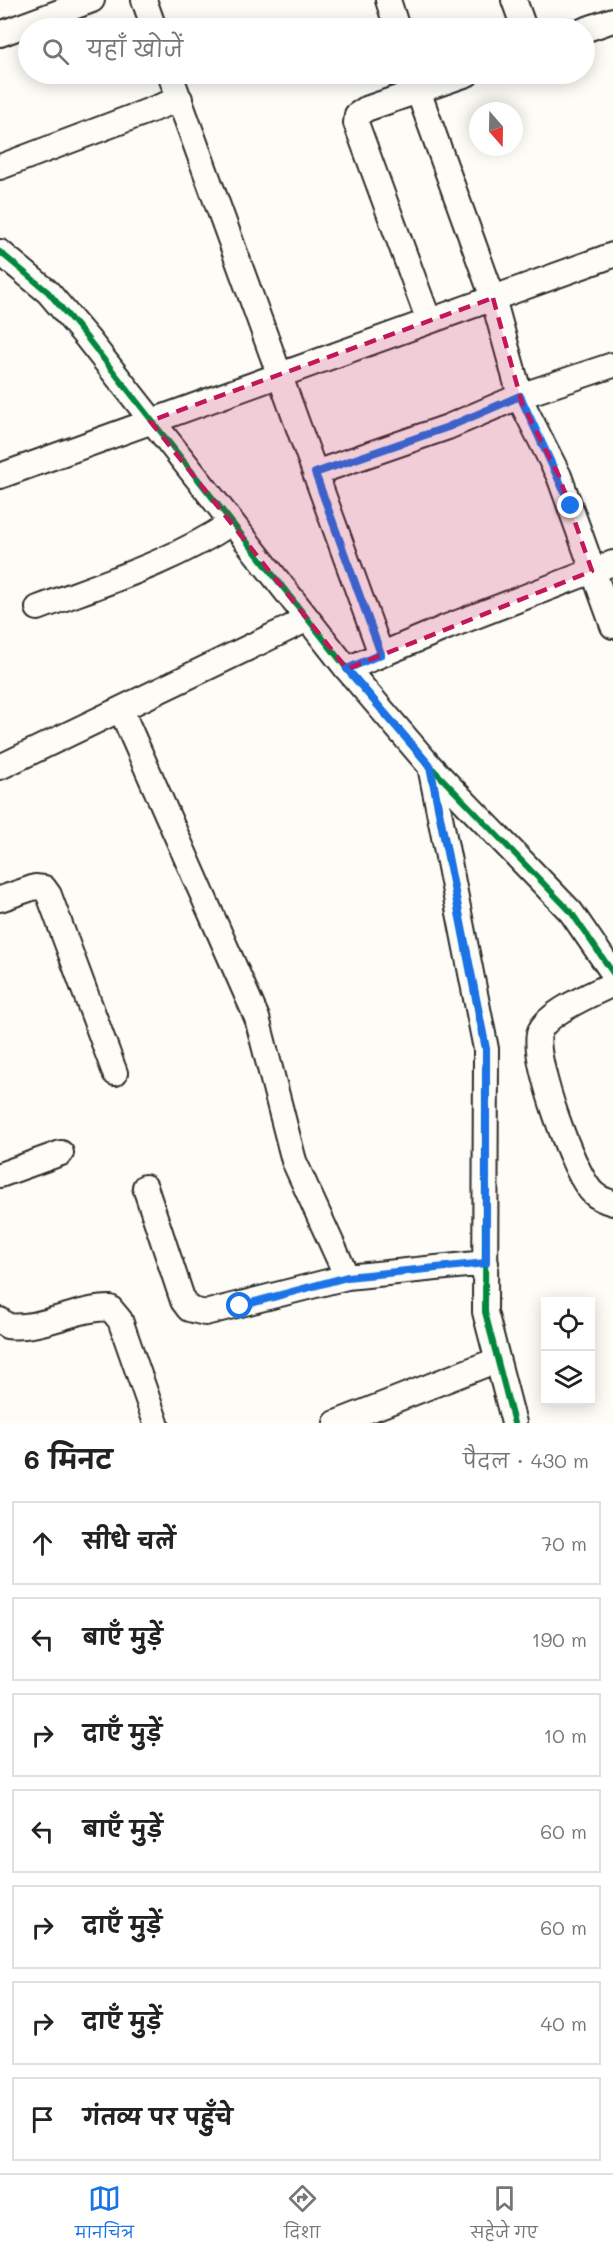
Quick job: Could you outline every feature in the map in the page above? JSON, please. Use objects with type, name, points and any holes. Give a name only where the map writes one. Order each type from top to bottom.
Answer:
[{"type":"street","points":[[43,18],[92,0]]},
{"type":"street","points":[[144,0],[150,18]]},
{"type":"street","points":[[388,0],[394,18]]},
{"type":"street","points":[[514,0],[520,18]]},
{"type":"street","points":[[595,26],[613,20]]},
{"type":"street","points":[[0,34],[18,27]]},
{"type":"street","points":[[174,84],[381,654]]},
{"type":"street","points":[[411,84],[357,115],[356,123],[429,321]]},
{"type":"street","points":[[416,84],[493,298],[520,396],[603,567],[613,626]]},
{"type":"street","points":[[0,167],[180,99]]},
{"type":"street","points":[[0,252],[48,292],[87,338],[347,669],[430,766],[571,912],[613,973]]},
{"type":"street","points":[[0,476],[613,255]]},
{"type":"street","points":[[315,473],[448,427],[520,396],[613,365]]},
{"type":"street","points":[[38,608],[176,555],[203,542],[231,523]]},
{"type":"street","points":[[347,669],[603,567]]},
{"type":"street","points":[[0,767],[308,619]]},
{"type":"street","points":[[121,710],[257,1018],[294,1161],[347,1277]]},
{"type":"street","points":[[430,766],[486,1049],[485,1312],[514,1423]]},
{"type":"street","points":[[0,899],[36,887],[44,888],[49,895],[115,1073]]},
{"type":"street","points":[[613,984],[555,1014],[544,1023],[539,1033],[538,1043],[549,1096],[584,1180],[592,1192],[613,1203]]},
{"type":"street","points":[[0,1175],[61,1153]]},
{"type":"street","points":[[145,1187],[183,1300],[189,1309],[197,1313],[240,1306],[347,1277],[486,1263]]},
{"type":"street","points":[[0,1320],[7,1326],[30,1326],[98,1308],[110,1308],[120,1320],[156,1423]]},
{"type":"street","points":[[336,1423],[497,1360]]},
{"type":"highlighted area","points":[[493,298],[522,403],[559,476],[592,571],[347,669],[150,421]]},
{"type":"cycle path","points":[[0,252],[48,292],[87,338],[347,669],[430,766],[571,912],[613,973]]},
{"type":"cycle path","points":[[430,766],[486,1049],[485,1312],[514,1423]]},
{"type":"route","points":[[240,1306],[347,1277],[486,1263],[488,1080],[486,1049],[430,766],[347,669],[381,654],[315,473],[480,415],[520,396],[571,506]]}]
